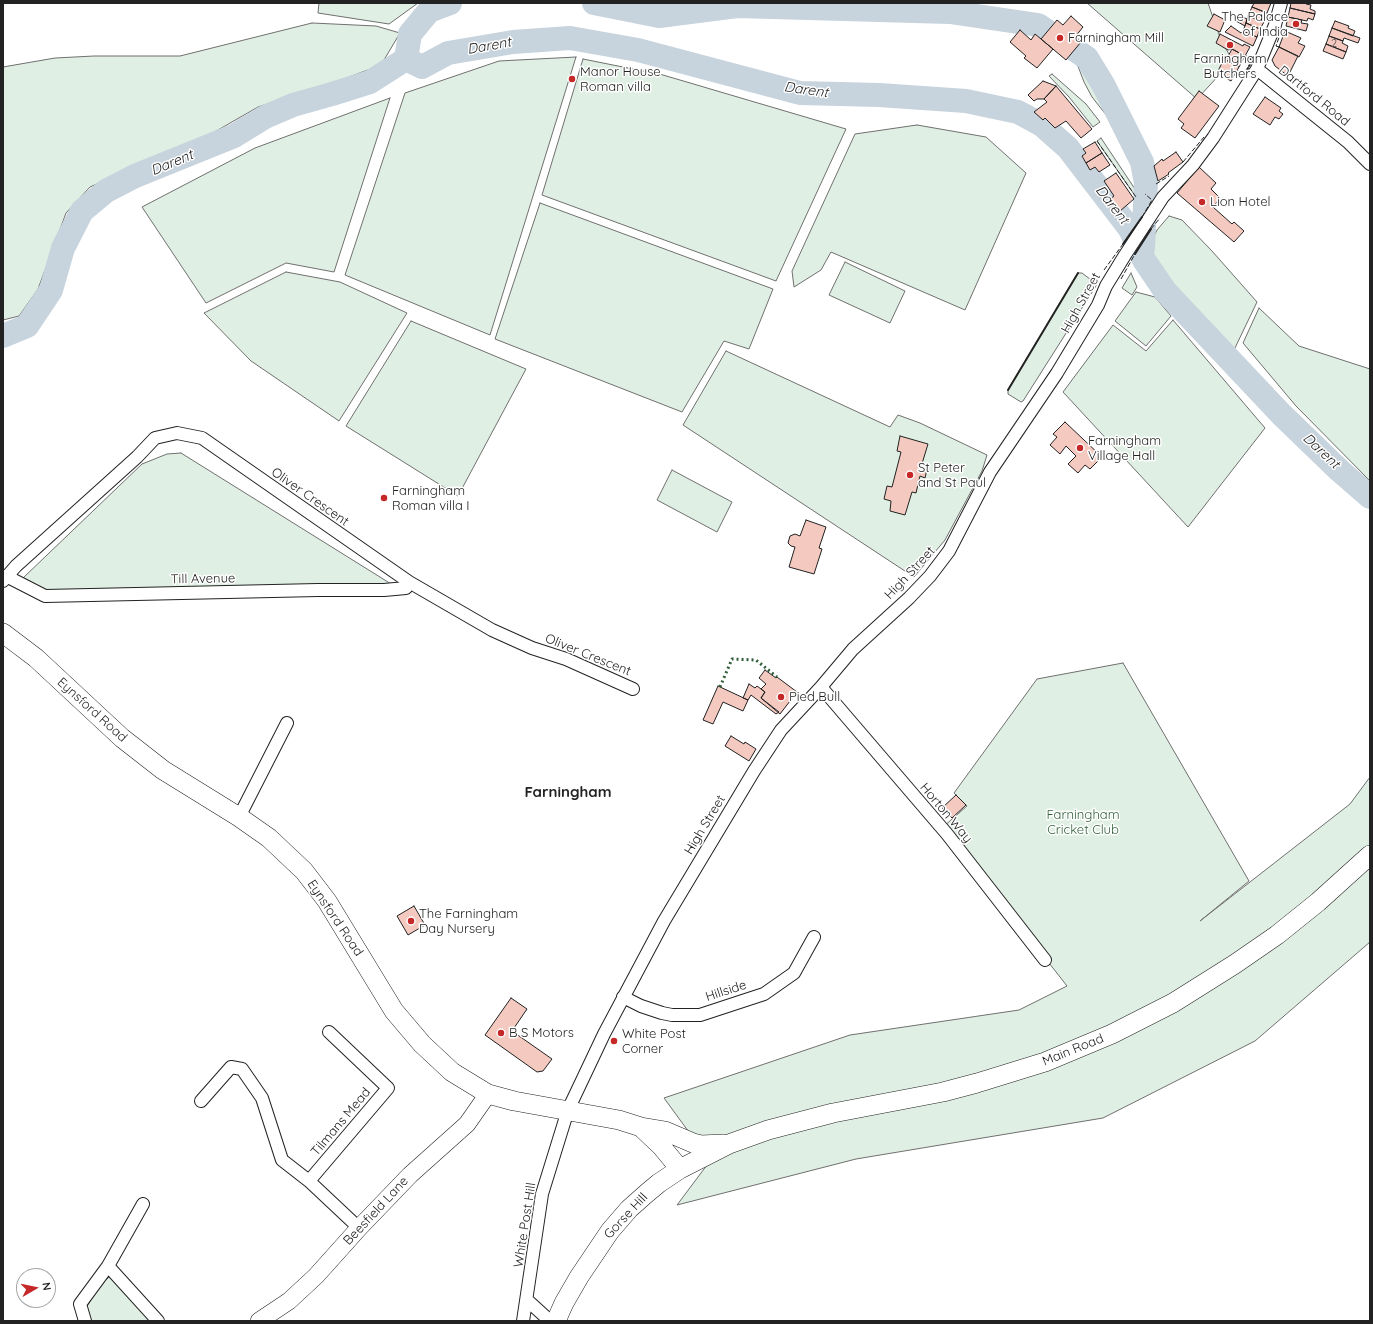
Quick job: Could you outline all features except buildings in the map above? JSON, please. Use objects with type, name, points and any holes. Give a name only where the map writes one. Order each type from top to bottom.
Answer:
[{"type":"main road","name":"Eynsford Road","points":[[3,633],[36,658],[122,738],[163,770],[239,817],[269,838],[304,871],[327,901],[394,1011],[422,1044],[452,1072],[488,1094],[514,1101],[619,1120],[641,1127],[665,1131],[701,1145],[729,1144]]},
{"type":"main road","name":"Main Road","points":[[729,1144],[801,1120],[943,1092],[977,1083],[1045,1062],[1112,1034],[1173,1003],[1235,964],[1277,935],[1318,902],[1370,855]]},
{"type":"main road","name":"Eynsford Road","points":[[641,1127],[661,1146],[680,1169]]},
{"type":"main road","name":"Gorse Hill","points":[[556,1321],[579,1276],[610,1231],[630,1209],[659,1183],[680,1169],[729,1144]]},
{"type":"street","name":"High Street","points":[[568,1110],[623,997],[664,922],[763,755],[781,730],[821,687],[853,649],[909,598],[930,576],[949,551],[990,472],[1061,366],[1098,305],[1106,286],[1125,255],[1163,197],[1201,155],[1257,69],[1275,25],[1281,3]]},
{"type":"street","name":"Dartford Road","points":[[1257,69],[1348,142],[1370,164]]},
{"type":"street","name":"Oliver Crescent","points":[[4,578],[137,457],[155,438],[176,433],[202,438],[409,582],[492,630],[532,648],[566,659],[633,689]]},
{"type":"street","name":"Till Avenue","points":[[4,578],[45,596],[384,590],[406,588]]},
{"type":"street","name":"Horton Way","points":[[821,687],[947,834],[1045,960]]},
{"type":"street","points":[[239,817],[287,723]]},
{"type":"street","name":"Hillside","points":[[623,997],[641,1006],[662,1013],[672,1015],[700,1015],[764,994],[794,973],[814,937]]},
{"type":"street","name":"Tilmans Mead","points":[[309,1181],[388,1088],[329,1032]]},
{"type":"street","points":[[201,1101],[231,1067],[242,1069],[262,1098],[282,1160],[309,1181],[360,1228]]},
{"type":"street","name":"Beesfield Lane","points":[[259,1321],[289,1301],[316,1276],[410,1175],[467,1124],[488,1094]]},
{"type":"street","name":"White Post Hill","points":[[523,1321],[542,1194],[568,1110]]},
{"type":"street","points":[[85,1321],[80,1304],[108,1266],[143,1204]]},
{"type":"street","points":[[108,1266],[158,1321]]},
{"type":"street","points":[[527,1300],[550,1321]]},
{"type":"green space","points":[[319,3],[418,3],[389,24],[318,13]]},
{"type":"green space","points":[[1087,3],[1208,3],[1222,43],[1233,60],[1197,99]]},
{"type":"green space","points":[[312,23],[376,26],[400,33],[381,65],[341,80],[258,107],[211,134],[90,187],[66,213],[38,289],[19,316],[3,320],[3,67],[55,58],[94,56],[180,56]]},
{"type":"green space","points":[[576,57],[490,335],[345,275],[405,93],[499,61]]},
{"type":"green space","points":[[583,59],[663,75],[846,129],[776,281],[542,195]]},
{"type":"green space","points":[[1078,59],[1086,74],[1122,120],[1114,125],[1092,97],[1084,82],[1076,61]]},
{"type":"green space","points":[[1052,74],[1086,104],[1100,122],[1093,127],[1069,97],[1049,76]]},
{"type":"green space","points":[[390,98],[334,272],[286,263],[206,303],[142,207],[255,148]]},
{"type":"green space","points":[[917,125],[986,137],[1026,173],[965,310],[831,252],[821,270],[794,287],[792,271],[855,134]]},
{"type":"green space","points":[[1125,125],[1141,161],[1146,178],[1144,178],[1135,165],[1137,161],[1129,145],[1125,145],[1116,130]]},
{"type":"green space","points":[[1101,138],[1139,195],[1136,197],[1097,141]]},
{"type":"green space","points":[[540,203],[773,289],[749,349],[724,341],[682,412],[495,339]]},
{"type":"green space","points":[[1169,216],[1182,220],[1212,251],[1257,302],[1234,350],[1174,290],[1151,255],[1150,245],[1157,230]]},
{"type":"green space","points":[[845,262],[905,291],[890,323],[829,295]]},
{"type":"green space","points":[[286,272],[340,282],[407,313],[339,421],[251,361],[204,313]]},
{"type":"green space","points":[[1078,273],[1082,273],[1094,282],[1096,286],[1021,402],[1008,394],[1008,390]]},
{"type":"green space","points":[[1131,273],[1137,287],[1132,295],[1122,288]]},
{"type":"green space","points":[[1136,292],[1155,297],[1171,316],[1146,346],[1115,321]]},
{"type":"green space","points":[[1259,308],[1299,346],[1370,369],[1370,481],[1296,406],[1243,343]]},
{"type":"green space","points":[[1173,320],[1265,428],[1188,527],[1063,392],[1113,325],[1146,351]]},
{"type":"green space","points":[[411,321],[526,369],[458,496],[346,426]]},
{"type":"green space","points":[[726,351],[890,427],[898,415],[920,423],[987,455],[982,471],[945,540],[914,577],[683,425]]},
{"type":"green space","points":[[181,453],[396,587],[44,594],[34,588],[23,578],[142,464],[167,454]]},
{"type":"green space","points":[[672,470],[732,502],[717,532],[657,500]]},
{"type":"green space","name":"Farningham Cricket Club","points":[[1123,663],[1249,881],[1200,921],[1350,804],[1370,777],[1370,942],[1255,1041],[1103,1118],[856,1159],[677,1205],[710,1161],[664,1098],[850,1035],[1019,1010],[1067,986],[943,827],[967,806],[954,793],[1037,679]]},
{"type":"green space","points":[[111,1276],[151,1321],[91,1321],[86,1308],[102,1282]]},
{"type":"waterway","name":"Darent","points":[[3,336],[27,326],[51,290],[63,248],[82,211],[106,191],[135,176],[234,136],[265,117],[293,105],[370,82],[406,59],[410,34],[429,11],[450,3]]},
{"type":"waterway","name":"Darent","points":[[594,3],[659,16],[737,6],[950,12],[1038,25],[1087,58],[1104,86],[1142,162],[1146,183],[1143,248]]},
{"type":"waterway","name":"Darent","points":[[406,59],[422,67],[448,53],[513,42],[570,38],[638,50],[800,93],[879,95],[966,101],[1018,112],[1042,125],[1068,148],[1130,229],[1144,260],[1165,291],[1281,414],[1339,470],[1370,497]]},
{"type":"hedge","points":[[720,687],[732,659],[756,660],[777,677]]},
{"type":"fence","points":[[1279,47],[1276,46],[1282,29],[1285,31]]},
{"type":"fence","points":[[1183,162],[1204,137]]},
{"type":"fence","points":[[1097,141],[1136,197]]},
{"type":"fence","points":[[1156,184],[1169,176]]},
{"type":"fence","points":[[1142,217],[1152,200],[1145,194]]},
{"type":"fence","points":[[1151,229],[1160,218]]},
{"type":"fence","points":[[1104,270],[1123,244]]},
{"type":"fence","points":[[1121,279],[1135,254]]},
{"type":"wall","points":[[1245,56],[1253,60],[1249,66]]},
{"type":"wall","points":[[1245,73],[1248,68]]},
{"type":"wall","points":[[1123,244],[1142,217]]},
{"type":"wall","points":[[1135,254],[1151,229]]},
{"type":"wall","points":[[1008,390],[1078,273]]},
{"type":"place","name":"The Palace of India","points":[[1296,24]]},
{"type":"place","name":"Farningham Mill","points":[[1060,38]]},
{"type":"place","name":"Farningham Butchers","points":[[1230,45]]},
{"type":"place","name":"Manor House Roman villa","points":[[572,79]]},
{"type":"place","name":"Lion Hotel","points":[[1202,202]]},
{"type":"place","name":"Farningham Village Hall","points":[[1080,448]]},
{"type":"place","name":"St Peter and St Paul","points":[[910,475]]},
{"type":"place","name":"Farningham Roman villa I","points":[[384,498]]},
{"type":"place","name":"Pied Bull","points":[[781,697]]},
{"type":"place","name":"The Farningham Day Nursery","points":[[411,921]]},
{"type":"place","name":"B S Motors","points":[[501,1033]]},
{"type":"place","name":"White Post Corner","points":[[614,1041]]},
{"type":"district","name":"Farningham","points":[[568,792]]}]
